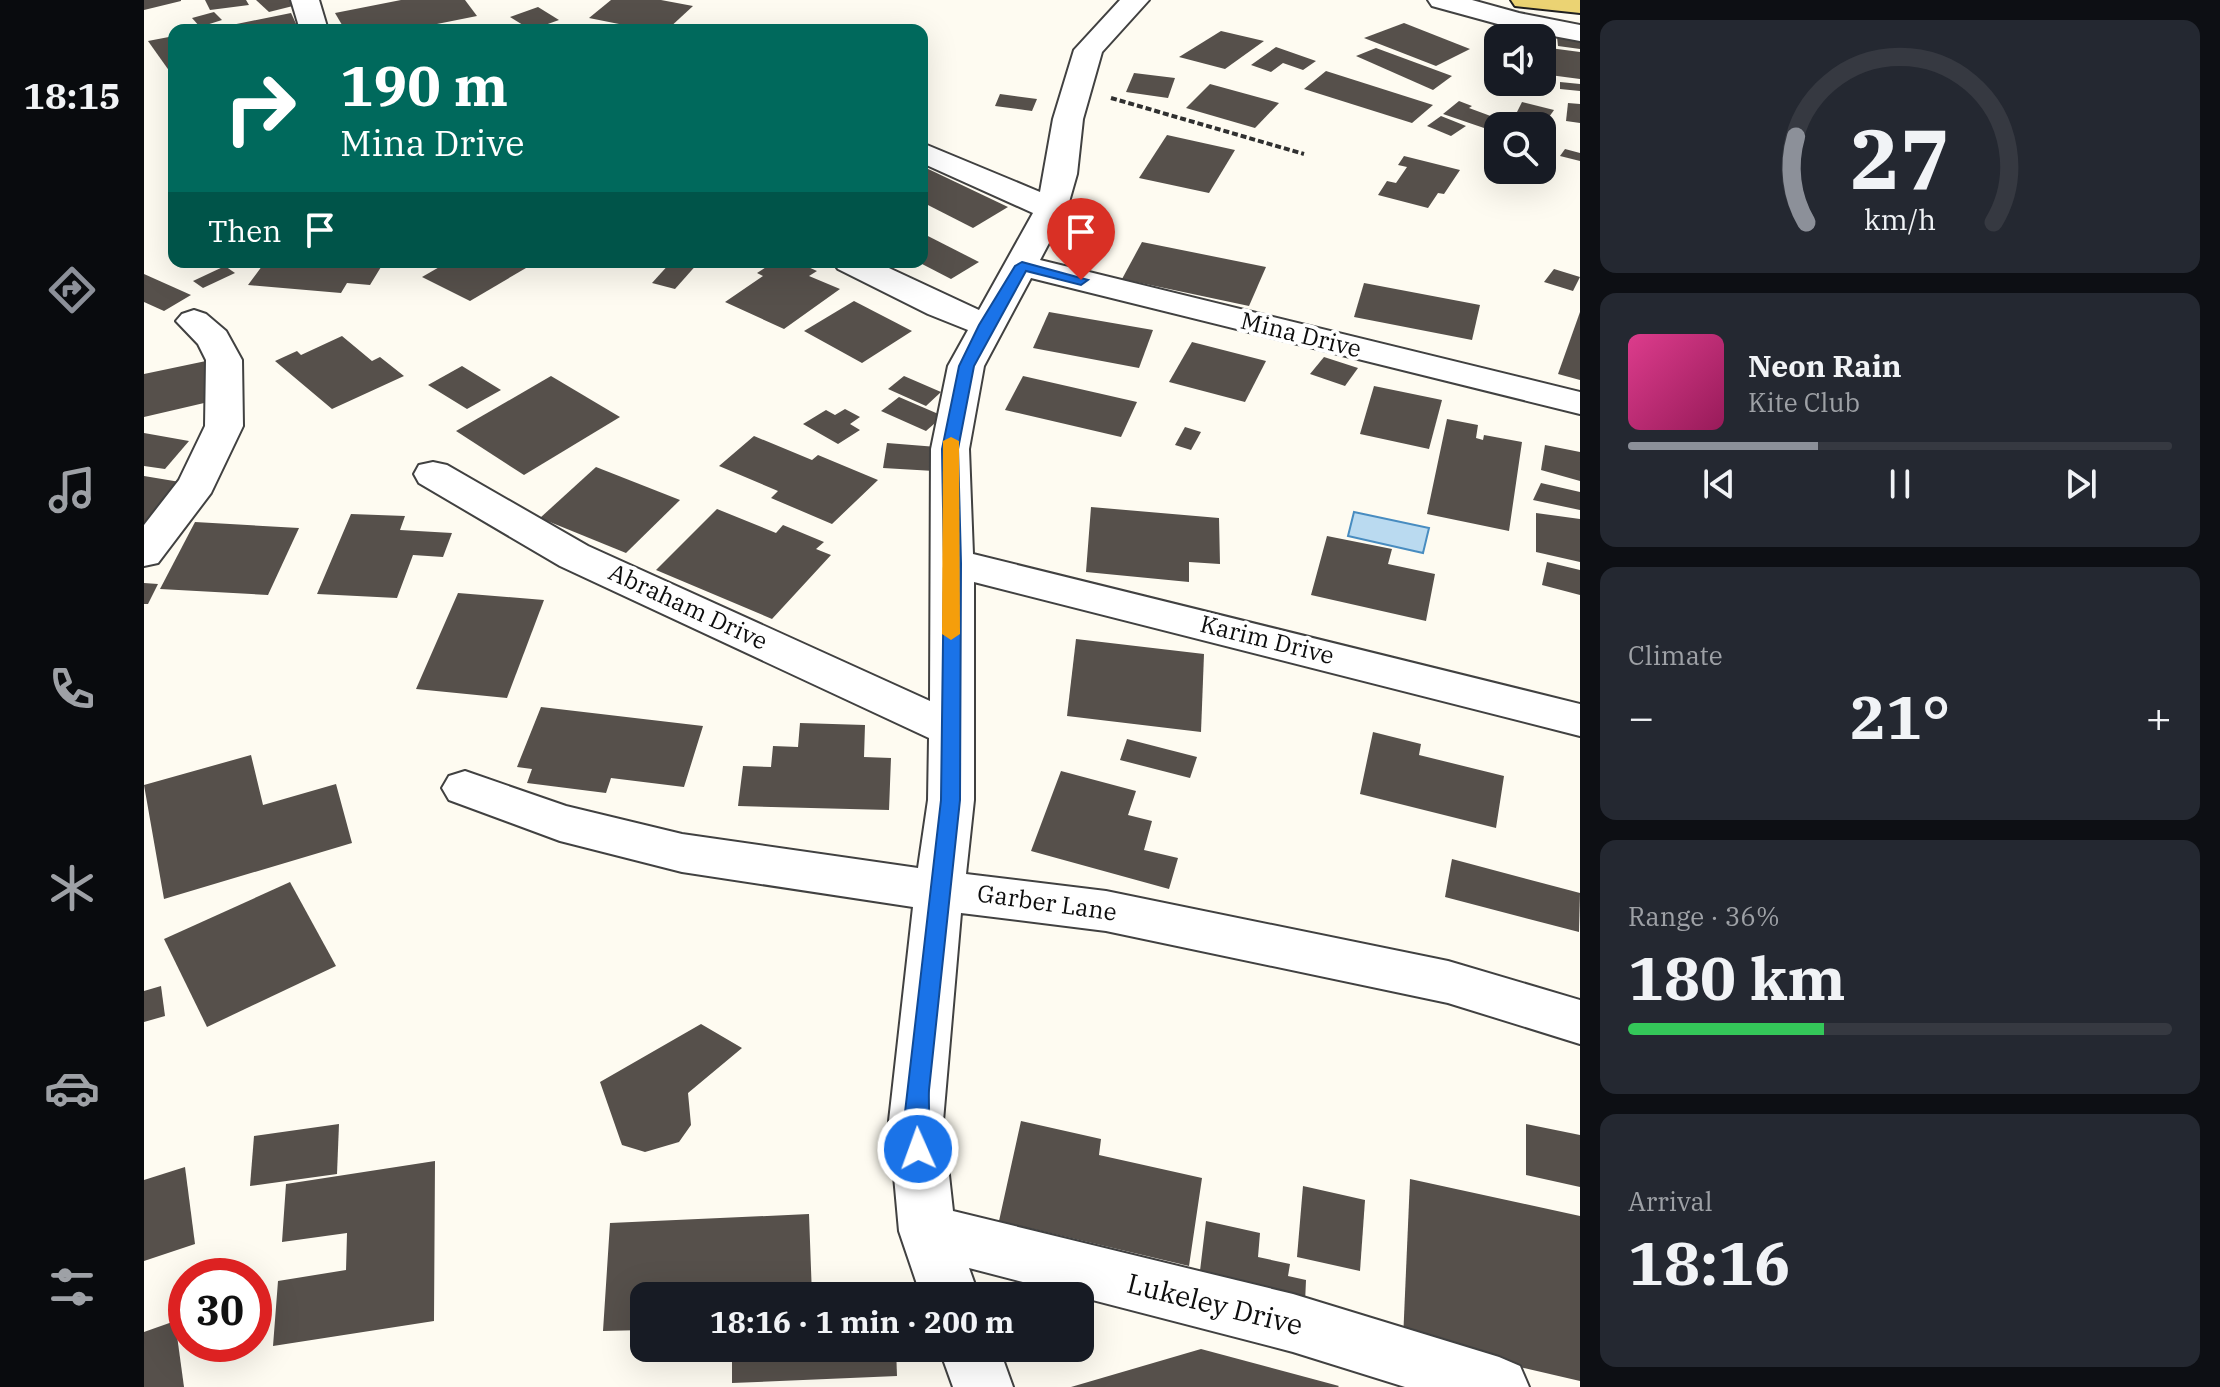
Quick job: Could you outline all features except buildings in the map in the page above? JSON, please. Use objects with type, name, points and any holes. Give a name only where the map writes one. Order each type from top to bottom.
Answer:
[{"type":"main road","points":[[1525,0],[1580,5]]},
{"type":"street","points":[[305,0],[312,24]]},
{"type":"street","points":[[945,1282],[927,1231],[916,1121],[930,964],[951,800],[949,728],[953,563],[950,449],[966,366],[1051,209],[1061,174],[1068,119],[1088,50],[1135,0]]},
{"type":"street","points":[[1442,0],[1516,21],[1580,33]]},
{"type":"street","points":[[928,155],[1051,209]]},
{"type":"street","name":"Mina Drive","points":[[1022,266],[1580,403]]},
{"type":"street","points":[[862,268],[940,307],[986,325]]},
{"type":"street","points":[[144,553],[197,484],[224,426],[224,360],[213,339],[194,321]]},
{"type":"street","name":"Abraham Drive","points":[[433,474],[574,556],[949,728]]},
{"type":"street","name":"Karim Drive","points":[[953,563],[1580,720]]},
{"type":"street","name":"Garber Lane","points":[[465,788],[560,823],[682,853],[822,876],[1106,911],[1432,978],[1580,1022]]},
{"type":"street","name":"Lukeley Drive","points":[[927,1231],[1293,1323],[1499,1387]]},
{"type":"street","points":[[974,1362],[983,1387]]},
{"type":"path","points":[[1076,87],[1304,154]]},
{"type":"water","points":[[1354,512],[1429,528],[1423,553],[1348,536]]},
{"type":"slow traffic","points":[[951,441],[951,634]]},
{"type":"route","points":[[918,1149],[918,1090],[951,800],[949,728],[953,563],[950,449],[966,366],[986,325],[1022,266],[1081,280]]}]
